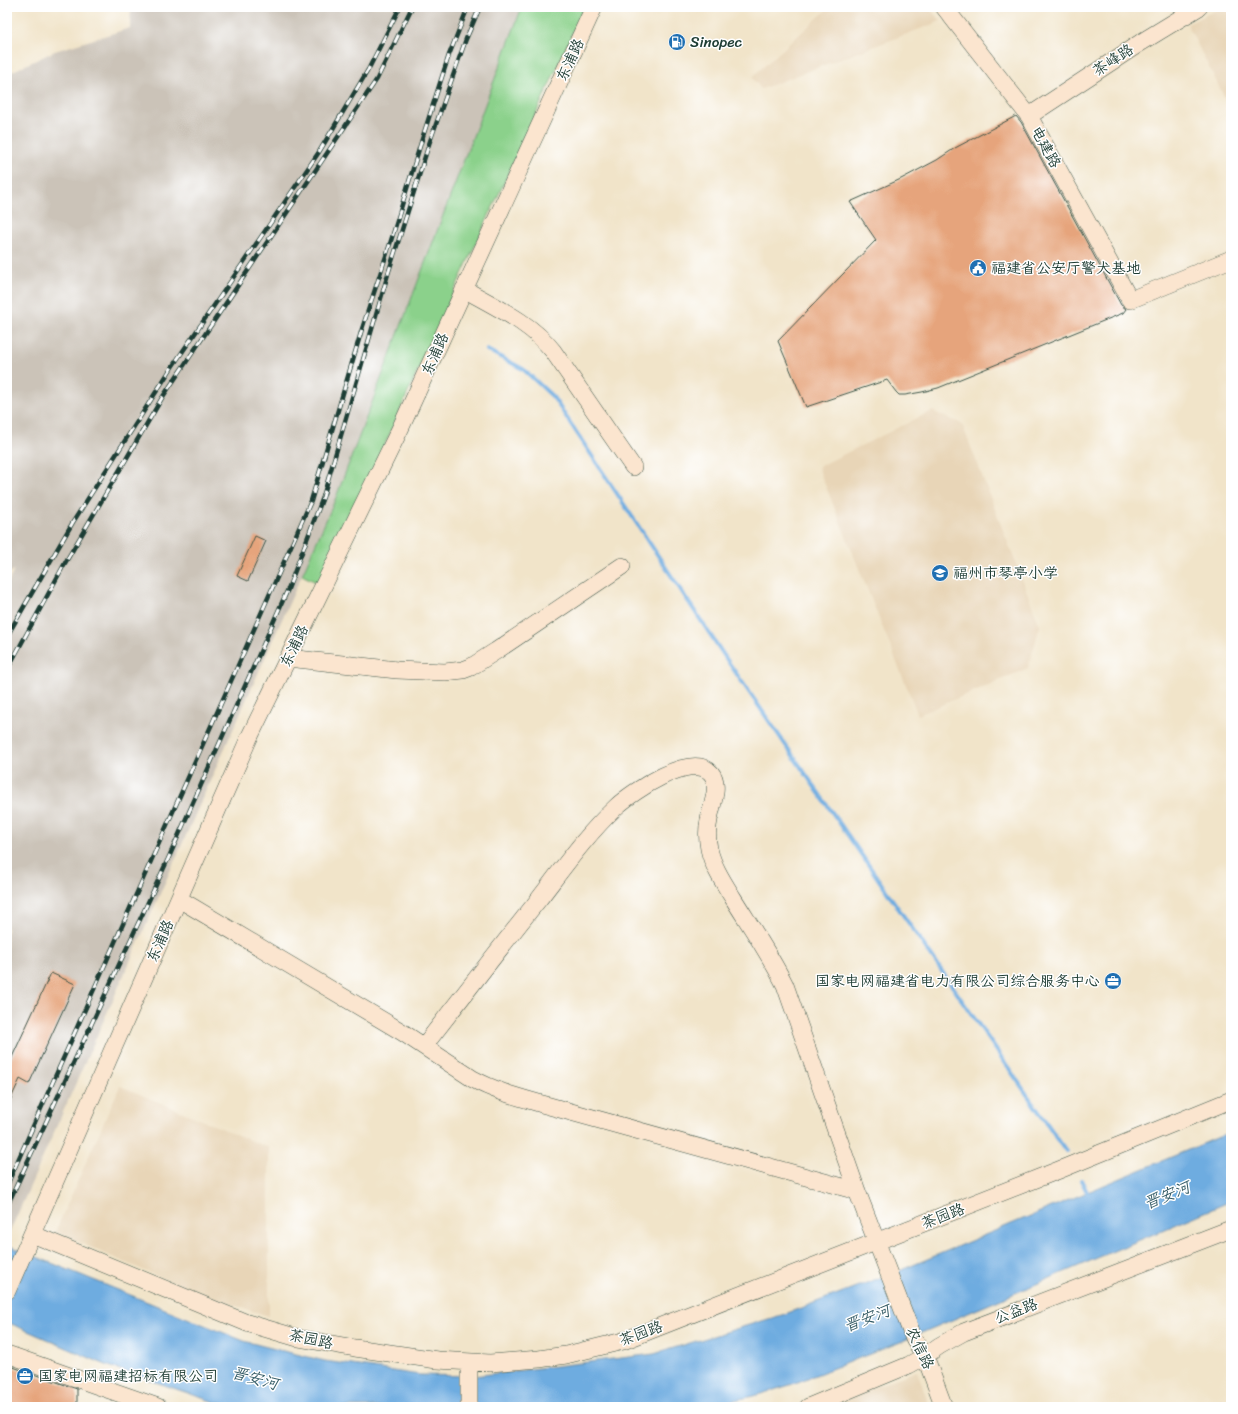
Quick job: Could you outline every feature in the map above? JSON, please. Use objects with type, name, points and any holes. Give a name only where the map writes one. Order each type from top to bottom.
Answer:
[{"type":"street","name":"东浦路","points":[[7,1291],[246,744],[385,462],[594,7]]},
{"type":"street","name":"电建路","points":[[944,7],[1029,116],[1130,300],[1231,259]]},
{"type":"street","name":"茶峰路","points":[[1029,116],[1146,39],[1199,7]]},
{"type":"street","points":[[464,289],[524,324],[545,340],[633,467]]},
{"type":"street","points":[[288,658],[397,670],[445,672],[463,670],[471,667],[496,651],[622,566]]},
{"type":"street","name":"农信路","points":[[424,1046],[583,843],[616,807],[627,797],[659,778],[688,767],[702,767],[707,769],[715,780],[708,828],[708,844],[712,860],[722,880],[775,966],[785,985],[876,1242],[914,1339],[926,1356],[944,1407]]},
{"type":"street","points":[[179,899],[424,1046],[473,1079],[506,1093],[669,1140],[857,1191]]},
{"type":"street","name":"茶园路","points":[[31,1237],[272,1331],[382,1353],[469,1363],[498,1363],[539,1359],[566,1355],[623,1341],[1059,1170],[1231,1100]]},
{"type":"street","name":"公益路","points":[[808,1407],[909,1365],[964,1332],[1231,1229]]},
{"type":"street","points":[[7,1354],[158,1407]]},
{"type":"street","points":[[469,1363],[469,1407]]},
{"type":"shaded area","points":[[131,7],[522,7],[335,500],[7,1238],[7,585],[14,570],[7,575],[7,74],[55,51],[130,28]]},
{"type":"shaded area","points":[[830,7],[928,7],[941,21],[761,89],[752,77]]},
{"type":"shaded area","points":[[1222,7],[1231,7],[1231,110],[1187,24]]},
{"type":"shaded area","name":"福州市琴亭小学","points":[[932,411],[962,424],[1040,626],[1028,668],[918,715],[818,467]]},
{"type":"shaded area","points":[[120,1086],[269,1148],[269,1316],[201,1295],[55,1232]]},
{"type":"shaded area","points":[[917,1371],[930,1407],[839,1407],[840,1402],[852,1395]]},
{"type":"green space","points":[[522,7],[584,7],[370,478],[320,584],[302,575],[335,500]]},
{"type":"water","name":"晋安河","points":[[1231,1132],[1231,1201],[898,1343],[790,1385],[754,1396],[701,1407],[235,1407],[214,1402],[106,1365],[7,1322],[7,1245],[244,1341],[325,1361],[420,1375],[474,1376],[654,1354],[785,1314],[906,1268]]},
{"type":"building","name":"福建省公安厅警犬基地","points":[[1016,116],[1021,122],[1121,305],[1126,309],[1123,313],[938,388],[899,395],[887,380],[806,407],[778,341],[876,240],[850,202],[901,179],[937,160],[955,148]]},
{"type":"building","points":[[255,536],[266,541],[248,581],[237,576]]},
{"type":"building","points":[[51,973],[75,984],[29,1084],[20,1079],[7,1107],[7,1068]]},
{"type":"building","name":"国家电网福建招标有限公司","points":[[7,1365],[77,1389],[77,1407],[7,1407]]},
{"type":"waterway","points":[[487,350],[523,369],[553,397],[729,663],[1066,1151]]},
{"type":"waterway","points":[[1081,1180],[1089,1196]]},
{"type":"railway","points":[[7,636],[73,522],[172,367],[319,152],[368,70],[400,7]]},
{"type":"railway","points":[[7,670],[65,563],[162,398],[377,79],[412,7]]},
{"type":"railway","points":[[7,1185],[311,501],[362,329],[423,136],[449,55],[468,7]]},
{"type":"railway","points":[[7,1206],[169,857],[288,589],[323,497],[388,274],[429,144],[466,39],[480,7]]},
{"type":"place","name":"Sinopec","points":[[677,42]]},
{"type":"place","name":"福建省公安厅警犬基地","points":[[978,268]]},
{"type":"place","name":"福州市琴亭小学","points":[[940,573]]},
{"type":"place","name":"国家电网福建省电力有限公司综合服务中心","points":[[1113,981]]},
{"type":"place","name":"国家电网福建招标有限公司","points":[[25,1376]]}]
